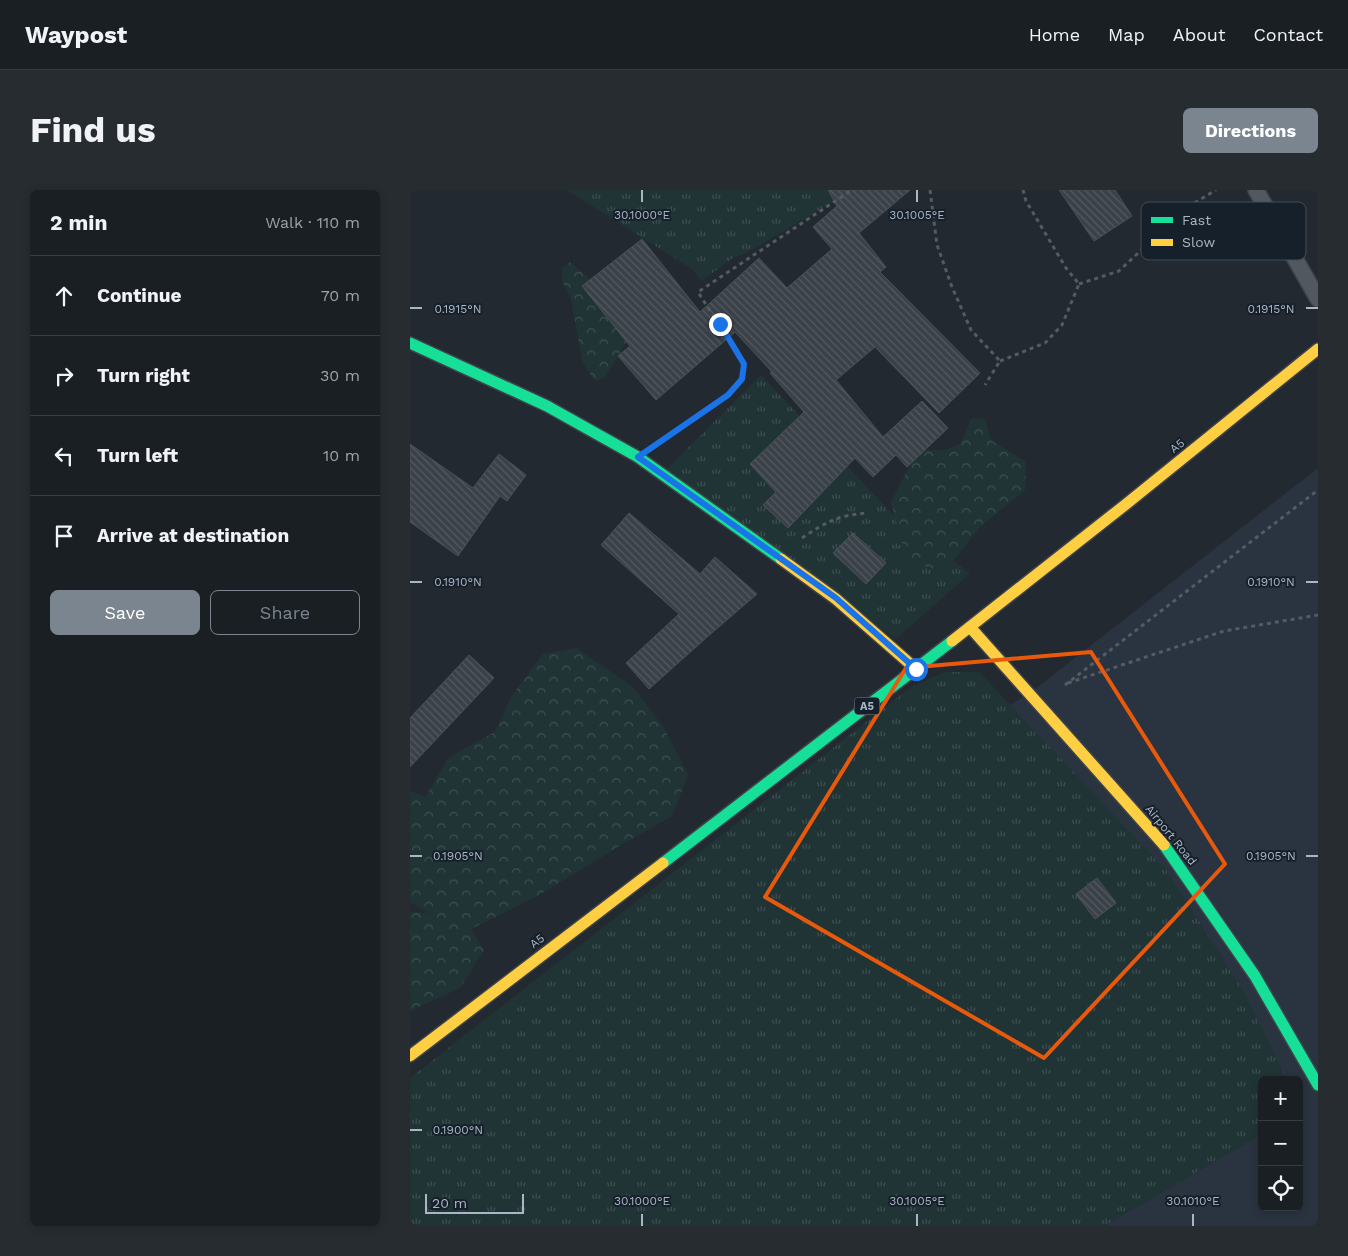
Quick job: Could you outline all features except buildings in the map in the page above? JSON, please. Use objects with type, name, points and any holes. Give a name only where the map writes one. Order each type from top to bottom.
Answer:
[{"type":"main road","points":[[410,343],[547,406],[638,457],[836,598],[916,669]]},
{"type":"main road","name":"A5","points":[[410,1056],[916,669],[1318,350]]},
{"type":"main road","name":"Airport Road","points":[[970,627],[1171,853],[1255,976],[1318,1085]]},
{"type":"lane","points":[[1256,190],[1263,202]]},
{"type":"lane","points":[[1296,260],[1318,299]]},
{"type":"path","points":[[638,457],[728,395],[742,379],[744,364],[698,292],[852,190]]},
{"type":"path","points":[[930,190],[937,245],[952,287],[971,330],[1000,361]]},
{"type":"path","points":[[1024,190],[1026,201],[1066,268],[1079,284]]},
{"type":"path","points":[[1196,202],[1216,190]]},
{"type":"path","points":[[985,386],[1000,361],[1045,343],[1062,325],[1079,284],[1119,271],[1141,250]]},
{"type":"path","points":[[1041,705],[1065,684],[1318,490]]},
{"type":"path","points":[[778,557],[802,538],[825,524],[847,515],[868,513]]},
{"type":"path","points":[[1065,684],[1224,631],[1318,615]]},
{"type":"highlighted area","points":[[1091,652],[1225,864],[1044,1058],[765,897],[906,668]]},
{"type":"shaded area","points":[[1318,468],[1318,1226],[1104,1226],[1258,1136],[1258,1211],[1303,1211],[1303,1076],[1285,1076],[1238,982],[1010,705],[1030,693]]},
{"type":"green space","points":[[567,190],[853,190],[748,252],[734,257],[702,281],[692,269]]},
{"type":"green space","points":[[570,262],[619,305],[627,341],[605,377],[595,381],[582,361],[571,298],[562,281],[562,268]]},
{"type":"green space","points":[[761,375],[898,520],[970,573],[896,639],[666,470]]},
{"type":"green space","points":[[972,418],[985,419],[991,440],[1026,462],[1025,490],[981,526],[945,571],[907,563],[891,502],[918,450],[945,450],[960,444]]},
{"type":"green space","points":[[576,648],[633,687],[664,728],[688,775],[672,816],[539,895],[471,929],[484,950],[460,988],[410,1011],[410,912],[429,913],[410,902],[410,791],[425,797],[449,757],[495,732],[511,697],[543,654]]},
{"type":"green space","points":[[945,672],[979,672],[1167,871],[1238,982],[1285,1076],[1258,1076],[1258,1136],[1104,1226],[410,1226],[410,1078],[911,687]]},
{"type":"traffic: fast","points":[[410,343],[547,406],[638,457],[781,559]]},
{"type":"traffic: fast","points":[[663,863],[952,641]]},
{"type":"traffic: fast","points":[[1164,845],[1255,976],[1318,1085]]},
{"type":"traffic: slow","points":[[952,641],[1125,505],[1318,349]]},
{"type":"traffic: slow","points":[[781,559],[836,599],[916,669]]},
{"type":"traffic: slow","points":[[970,627],[1164,845]]},
{"type":"traffic: slow","points":[[410,1056],[663,863]]},
{"type":"route","points":[[720,324],[744,364],[742,379],[728,395],[638,457],[836,598],[916,669]]}]
